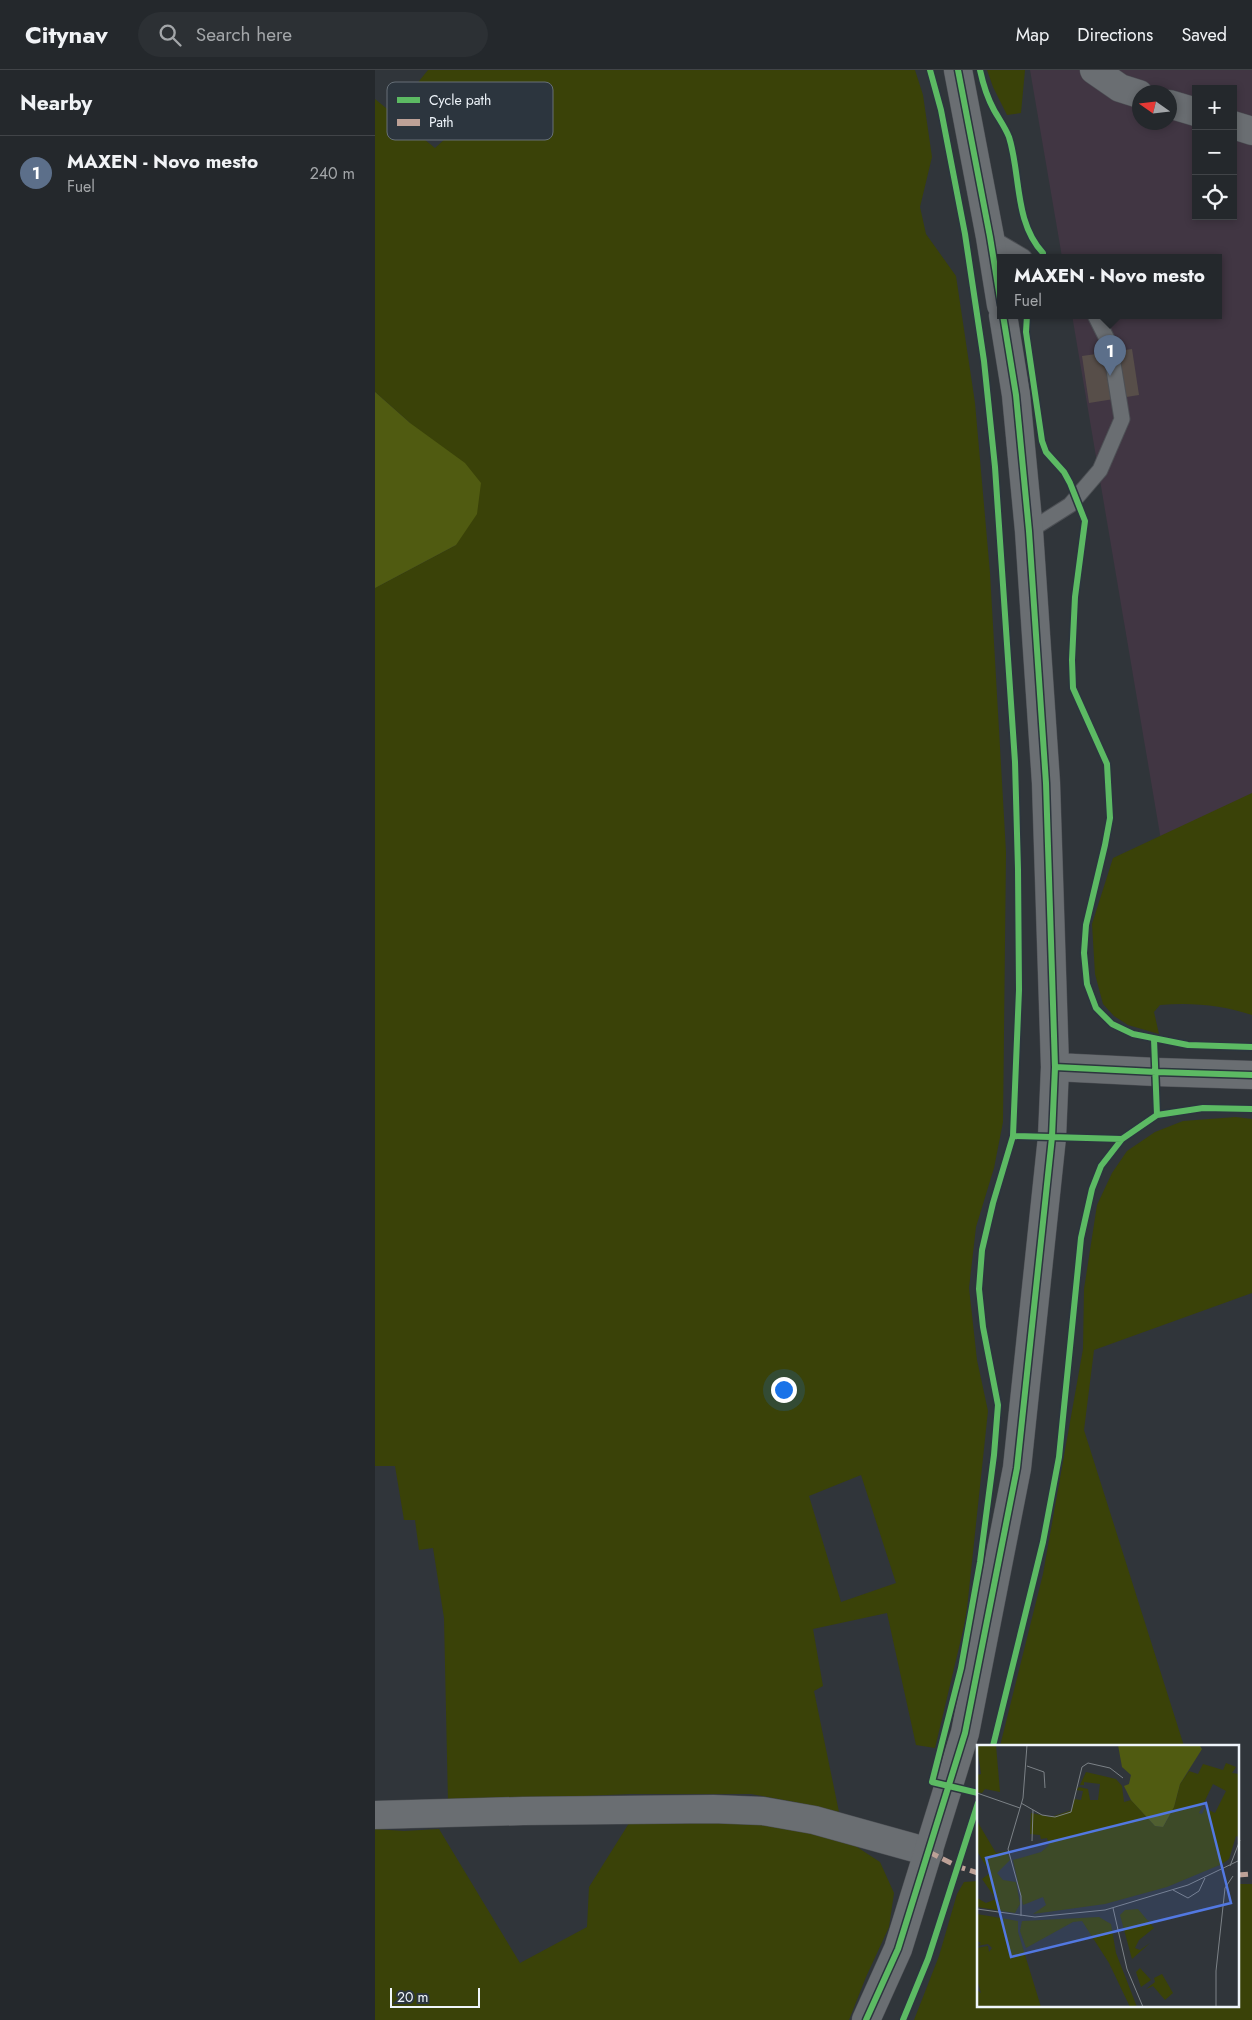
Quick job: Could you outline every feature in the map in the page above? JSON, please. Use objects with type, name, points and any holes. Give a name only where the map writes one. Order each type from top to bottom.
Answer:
[{"type":"street","points":[[958,70],[997,280]]},
{"type":"street","points":[[1094,70],[1121,88],[1132,92]]},
{"type":"street","points":[[1177,106],[1192,111]]},
{"type":"street","points":[[1237,126],[1252,132]]},
{"type":"street","points":[[866,2020],[898,1949],[965,1733],[1017,1468],[1052,1137],[1055,1067],[1046,783],[1029,531],[1016,395],[1004,319]]},
{"type":"street","points":[[1055,1067],[1252,1074]]},
{"type":"street","points":[[375,1814],[532,1810],[713,1809],[763,1811],[814,1820],[929,1852]]},
{"type":"lane","points":[[990,237],[1019,254]]},
{"type":"lane","points":[[1029,531],[1070,505],[1100,470],[1122,419],[1110,345],[1097,319]]},
{"type":"shaded area","points":[[1030,70],[1252,70],[1252,802],[1164,858],[1073,319],[1222,319],[1222,254],[1061,254]]},
{"type":"green space","points":[[428,70],[915,70],[923,95],[932,157],[920,207],[926,234],[956,276],[975,403],[990,573],[1006,852],[1003,1122],[994,1168],[976,1227],[969,1288],[977,1360],[988,1411],[966,1618],[935,1748],[916,1745],[887,1613],[813,1629],[823,1686],[814,1691],[839,1812],[751,1794],[630,1794],[448,1802],[444,1618],[433,1548],[419,1550],[415,1520],[404,1520],[395,1466],[375,1466],[375,588],[456,545],[410,423],[375,392],[375,99],[387,109],[387,140],[425,140],[435,148],[444,140],[553,140],[553,82],[418,82]],"holes":[[[861,1475],[896,1583],[841,1602],[809,1496]]]},
{"type":"green space","points":[[987,70],[1025,70],[1021,113],[1007,115]]},
{"type":"green space","points":[[375,392],[410,423],[465,463],[481,483],[477,514],[456,545],[375,588]]},
{"type":"green space","points":[[1252,793],[1252,1015],[1207,1005],[1160,1005],[1154,1012],[1159,1034],[1128,1025],[1114,1016],[1103,1004],[1095,974],[1092,924],[1113,858]]},
{"type":"green space","points":[[1236,1117],[1252,1119],[1252,1293],[1094,1350],[1084,1430],[1184,1745],[1000,1745],[1043,1574],[1083,1349],[1084,1289],[1097,1205],[1112,1173],[1127,1151],[1155,1132],[1183,1121]]},
{"type":"green space","points":[[631,1820],[747,1822],[828,1834],[857,1847],[880,1862],[894,1893],[889,1927],[849,2020],[375,2020],[375,1829],[404,1831],[439,1829],[520,1963],[587,1927],[589,1887]]},
{"type":"green space","points":[[977,1881],[977,2008],[1239,2008],[1239,1884],[1252,1884],[1252,2020],[914,2020],[939,1956],[957,1894],[964,1882]]},
{"type":"building","points":[[1132,349],[1139,395],[1089,403],[1082,356]]},
{"type":"marked path","points":[[929,1852],[959,1867],[977,1873]]},
{"type":"marked path","points":[[1239,1875],[1252,1874]]},
{"type":"cycle path","points":[[930,70],[941,110],[965,234],[984,361],[995,467],[1015,762],[1018,869],[1019,990],[1013,1136],[993,1203],[982,1250],[979,1289],[983,1327],[998,1405],[994,1455],[980,1562],[961,1668],[932,1782],[977,1793]]},
{"type":"cycle path","points":[[958,70],[997,280]]},
{"type":"cycle path","points":[[980,70],[989,100],[1009,137],[1027,227],[1043,254]]},
{"type":"cycle path","points":[[866,2020],[898,1949],[965,1733],[1017,1468],[1052,1137],[1055,1067],[1046,783],[1029,531],[1016,395],[1004,319]]},
{"type":"cycle path","points":[[1027,319],[1026,332],[1042,441],[1046,452],[1064,472],[1070,483],[1085,521],[1075,597],[1072,660],[1073,688],[1107,764],[1110,818],[1086,925],[1084,953],[1087,984],[1096,1008],[1112,1024],[1133,1034],[1188,1045],[1252,1047]]},
{"type":"cycle path","points":[[1154,1039],[1157,1115]]},
{"type":"cycle path","points":[[1055,1067],[1252,1075]]},
{"type":"cycle path","points":[[993,1745],[1043,1542],[1059,1457],[1081,1238],[1092,1189],[1101,1166],[1122,1139],[1157,1115],[1203,1108],[1252,1109]]},
{"type":"cycle path","points":[[1013,1136],[1122,1139]]},
{"type":"cycle path","points":[[903,2020],[928,1959],[977,1806]]},
{"type":"place","name":"MAXEN - Novo mesto","points":[[1110,376]]}]
